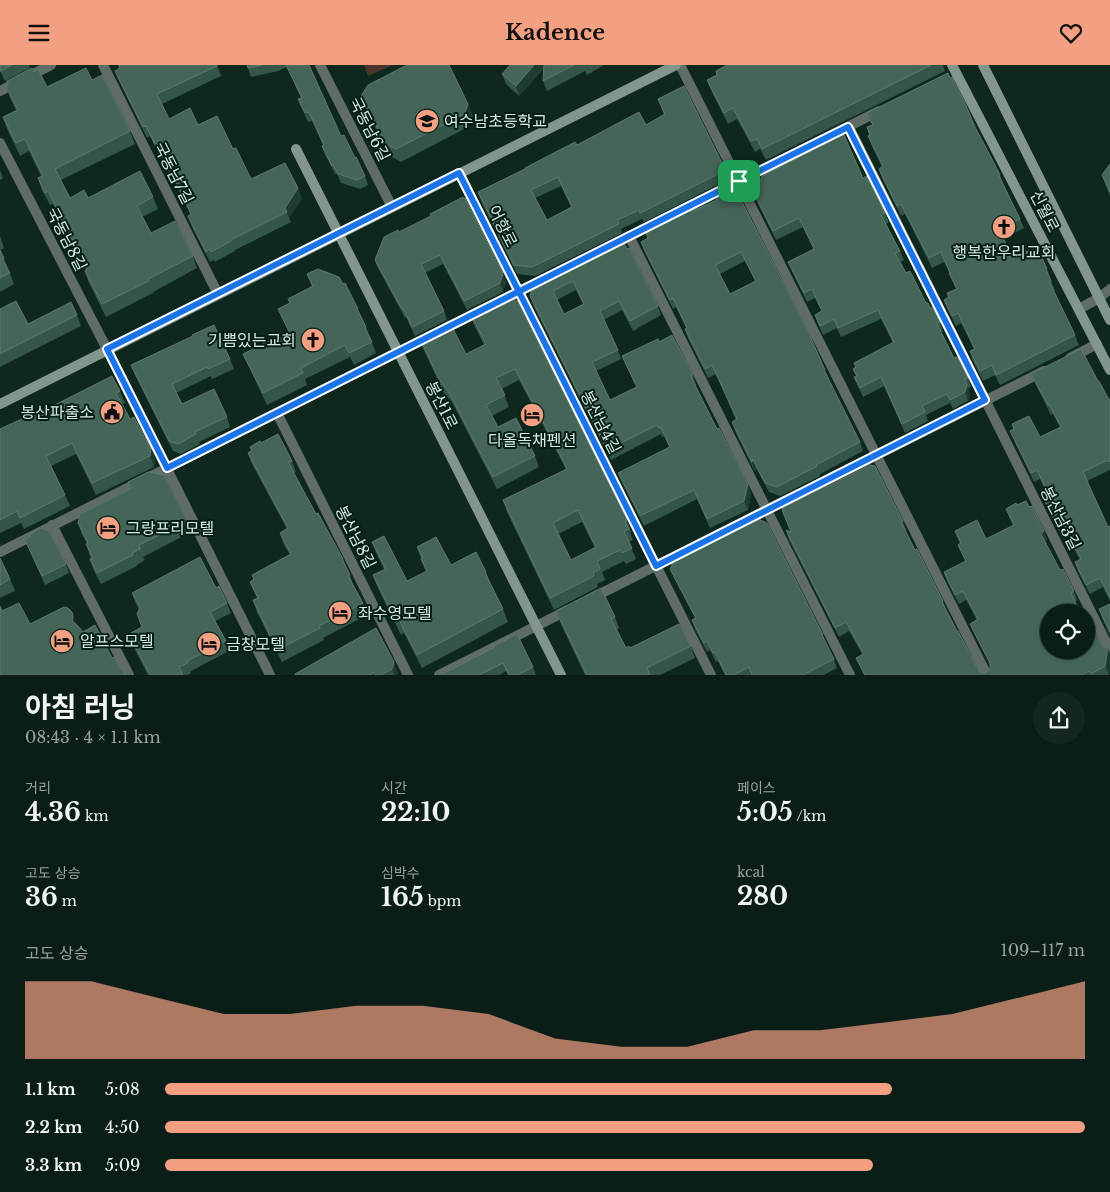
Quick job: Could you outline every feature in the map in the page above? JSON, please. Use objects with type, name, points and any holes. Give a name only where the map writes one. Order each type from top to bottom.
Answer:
[{"type":"street","points":[[0,91],[51,65]]},
{"type":"street","name":"국동남7길","points":[[103,65],[218,294]]},
{"type":"street","name":"국동남6길","points":[[320,65],[392,207]]},
{"type":"street","points":[[0,404],[676,65]]},
{"type":"street","points":[[680,65],[987,675]]},
{"type":"street","name":"신월로","points":[[983,65],[1110,320]]},
{"type":"street","name":"신월로","points":[[952,71],[1110,370]]},
{"type":"street","points":[[595,253],[890,106]]},
{"type":"street","points":[[848,127],[985,400]]},
{"type":"street","name":"국동남8길","points":[[0,143],[167,468]]},
{"type":"street","name":"봉산1로","points":[[296,149],[561,675]]},
{"type":"street","name":"어항로","points":[[459,173],[519,292]]},
{"type":"street","points":[[630,236],[850,675]]},
{"type":"street","points":[[0,552],[553,275]]},
{"type":"street","points":[[1079,309],[1099,298],[1110,289]]},
{"type":"street","name":"봉산남4길","points":[[519,292],[656,566]]},
{"type":"street","points":[[440,675],[1097,344]]},
{"type":"street","name":"봉산남3길","points":[[985,400],[1110,650]]},
{"type":"street","name":"봉산남8길","points":[[277,413],[408,675]]},
{"type":"street","points":[[167,468],[270,675]]},
{"type":"street","points":[[52,525],[129,675]]},
{"type":"street","points":[[656,566],[711,675]]},
{"type":"shaded area","points":[[364,65],[393,65],[368,76]]},
{"type":"building","points":[[0,65],[12,65],[1,71]]},
{"type":"building","points":[[119,65],[217,65],[157,94],[169,119],[190,108],[198,125],[217,116],[233,149],[236,148],[251,179],[285,163],[298,188],[285,208],[287,212],[211,252],[210,249],[206,252],[188,216],[191,214],[157,144],[155,144],[146,126],[143,127],[115,71],[120,68]]},
{"type":"building","points":[[247,65],[262,65],[248,68]]},
{"type":"building","points":[[286,65],[309,65],[341,136],[344,135],[365,176],[357,180],[338,174],[332,166],[309,112],[305,113],[298,99],[302,98]]},
{"type":"building","points":[[407,65],[449,65],[468,104],[464,114],[396,149],[385,143],[361,96],[368,85]]},
{"type":"building","points":[[510,65],[534,65],[516,86],[502,74]]},
{"type":"building","points":[[544,65],[574,65],[543,81]]},
{"type":"building","points":[[727,65],[931,65],[762,149],[757,139],[751,141],[733,108],[724,113],[707,80],[717,75],[716,71]]},
{"type":"building","points":[[32,68],[34,72],[38,69],[47,87],[86,68],[92,80],[102,75],[130,131],[55,169],[70,198],[84,190],[88,198],[140,171],[153,197],[137,206],[151,233],[175,221],[193,256],[148,279],[149,281],[102,304],[62,218],[48,191],[45,193],[38,178],[43,176],[25,139],[16,143],[3,117],[18,110],[6,86],[8,84],[7,81]]},
{"type":"building","points":[[948,73],[950,78],[952,77],[965,103],[1020,219],[999,229],[1011,254],[1024,248],[1026,252],[1037,247],[1047,269],[1051,281],[1049,281],[1075,335],[996,375],[992,365],[980,371],[970,351],[975,349],[958,313],[952,316],[944,300],[949,297],[947,293],[957,289],[941,252],[929,258],[901,204],[897,206],[879,169],[883,166],[868,136],[870,135],[867,127],[873,125],[867,113]]},
{"type":"building","points":[[684,86],[723,165],[722,172],[640,213],[639,210],[617,220],[619,224],[532,267],[514,265],[478,192],[575,142],[577,145],[639,112],[646,125],[665,114],[658,99]],"holes":[[[558,177],[572,207],[547,220],[531,190]]]},
{"type":"building","points":[[833,132],[844,135],[863,178],[867,176],[885,213],[881,215],[900,251],[895,253],[906,273],[910,271],[926,303],[928,303],[930,308],[932,307],[940,322],[937,324],[954,358],[957,357],[968,378],[964,379],[967,385],[965,392],[950,400],[947,394],[922,406],[925,412],[902,424],[881,377],[860,388],[854,377],[857,376],[853,369],[856,367],[854,363],[894,342],[878,310],[838,328],[834,319],[820,326],[815,315],[822,311],[812,289],[804,293],[788,262],[814,249],[799,218],[773,231],[755,195],[762,176],[812,151],[808,144]]},
{"type":"building","points":[[1110,164],[1110,192],[1102,175]]},
{"type":"building","points":[[733,191],[737,192],[808,331],[824,370],[860,442],[777,487],[765,483],[753,459],[752,462],[732,422],[737,419],[712,365],[705,369],[685,329],[687,328],[673,298],[670,300],[641,242],[648,238],[646,233],[649,232],[646,225],[686,205],[690,212]],"holes":[[[741,252],[756,281],[730,294],[715,265]]]},
{"type":"building","points":[[463,197],[503,273],[500,283],[464,301],[440,255],[421,264],[444,311],[412,327],[375,260],[384,237],[398,230],[399,232],[431,216],[430,214]]},
{"type":"building","points":[[611,242],[624,243],[627,249],[629,248],[658,306],[630,321],[619,301],[600,311],[618,350],[592,362],[610,400],[637,387],[622,356],[658,339],[659,342],[672,335],[693,375],[691,376],[692,379],[717,429],[719,428],[748,484],[744,501],[707,519],[694,490],[640,516],[618,473],[670,447],[661,427],[659,428],[657,425],[607,450],[530,296],[534,281]],"holes":[[[573,281],[584,304],[564,314],[553,291]]]},
{"type":"building","points":[[0,250],[4,258],[2,259],[10,273],[0,278]]},
{"type":"building","points":[[318,269],[339,277],[343,284],[345,283],[372,342],[349,353],[345,345],[301,368],[303,373],[263,393],[243,354],[289,331],[278,309],[290,303],[288,299],[313,286],[307,274]]},
{"type":"building","points":[[500,296],[517,301],[627,520],[625,522],[629,529],[624,531],[632,548],[622,553],[620,550],[597,561],[600,569],[593,573],[594,576],[550,598],[503,500],[567,469],[551,437],[515,369],[496,378],[505,395],[486,405],[498,427],[516,418],[535,456],[493,477],[448,391],[440,381],[419,337],[449,321],[466,354],[486,344],[469,311]],"holes":[[[578,510],[596,547],[571,560],[553,523]]]},
{"type":"building","points":[[16,301],[28,324],[71,302],[77,315],[0,354],[0,309]]},
{"type":"building","points":[[214,325],[230,359],[208,369],[207,367],[172,384],[182,404],[214,389],[227,417],[195,432],[196,434],[178,444],[169,441],[131,365]]},
{"type":"building","points":[[1081,349],[1110,399],[1110,461],[1108,460],[1083,472],[1108,527],[1110,526],[1110,598],[1100,578],[1086,585],[1075,562],[1081,559],[1061,521],[1056,524],[1044,499],[1049,496],[1037,470],[1031,473],[1010,431],[1014,429],[1012,424],[1029,416],[1040,437],[1061,427],[1031,374]]},
{"type":"building","points":[[112,376],[120,391],[116,393],[130,419],[134,417],[151,449],[150,456],[92,483],[72,443],[46,456],[65,495],[20,518],[17,511],[0,520],[0,429],[26,417],[27,419]]},
{"type":"building","points":[[278,434],[292,461],[288,462],[343,559],[350,575],[348,576],[363,603],[277,650],[253,600],[258,598],[250,582],[254,579],[252,575],[291,554],[280,533],[288,528],[248,453],[252,450],[250,447]]},
{"type":"building","points":[[870,465],[875,466],[903,521],[901,522],[915,550],[917,549],[957,631],[980,672],[984,673],[990,669],[990,663],[970,624],[978,619],[963,591],[955,595],[944,572],[966,561],[958,545],[961,543],[955,531],[977,520],[986,539],[1014,525],[1006,509],[1016,503],[1017,505],[1026,501],[1029,507],[1032,506],[1044,531],[1041,534],[1060,570],[1063,569],[1074,591],[1071,593],[1076,604],[1040,604],[1040,659],[1095,659],[1095,632],[1103,647],[1108,647],[1105,666],[1091,674],[1089,671],[1082,675],[865,675],[856,658],[864,654],[846,622],[835,628],[786,530],[791,532],[782,510],[788,496],[823,479],[826,487]]},
{"type":"building","points":[[148,472],[164,475],[187,521],[139,545],[140,549],[132,553],[133,555],[97,573],[90,559],[93,558],[86,544],[88,543],[78,523],[80,514],[132,488],[128,482]]},
{"type":"building","points":[[756,518],[767,523],[834,659],[803,675],[752,675],[749,667],[734,675],[726,675],[715,652],[713,653],[707,641],[704,643],[692,620],[696,618],[670,569],[675,558],[689,551],[690,553]]},
{"type":"building","points":[[42,528],[49,531],[66,564],[42,576],[25,540],[30,537],[29,535]]},
{"type":"building","points":[[384,536],[407,581],[427,571],[417,547],[436,537],[451,565],[476,552],[503,609],[417,655],[399,620],[396,622],[373,575],[386,569],[372,542]]},
{"type":"building","points":[[200,557],[216,588],[219,586],[227,603],[210,612],[226,641],[179,667],[183,675],[150,675],[129,634],[142,627],[137,614],[140,607],[132,593]]},
{"type":"building","points":[[0,558],[10,579],[0,585]]},
{"type":"building","points":[[601,588],[615,617],[611,619],[626,648],[629,646],[630,648],[679,624],[691,646],[647,668],[650,675],[587,675],[556,611]]},
{"type":"building","points":[[19,603],[30,624],[64,607],[72,612],[72,621],[83,632],[95,625],[112,658],[114,657],[125,675],[0,675],[0,606],[2,611]]},
{"type":"building","points":[[1110,604],[1110,632],[1099,609]]},
{"type":"building","points":[[376,628],[394,662],[392,669],[381,675],[376,675],[374,672],[370,675],[295,675],[295,674]]},
{"type":"building","points":[[517,634],[533,667],[518,675],[509,675],[503,663],[479,675],[441,675],[495,647]]},
{"type":"place","name":"여수남초등학교","points":[[427,121]]},
{"type":"place","name":"행복한우리교회","points":[[1004,227]]},
{"type":"place","name":"기쁨있는교회","points":[[313,340]]},
{"type":"place","name":"봉산파출소","points":[[112,412]]},
{"type":"place","name":"다올독채펜션","points":[[532,415]]},
{"type":"place","name":"그랑프리모텔","points":[[108,528]]},
{"type":"place","name":"좌수영모텔","points":[[340,613]]},
{"type":"place","name":"알프스모텔","points":[[62,641]]},
{"type":"place","name":"금창모텔","points":[[209,644]]},
{"type":"route","points":[[739,181],[519,292],[167,468],[107,349],[459,173],[489,233],[519,292],[646,544],[656,566],[985,400],[848,127],[739,181]]}]
